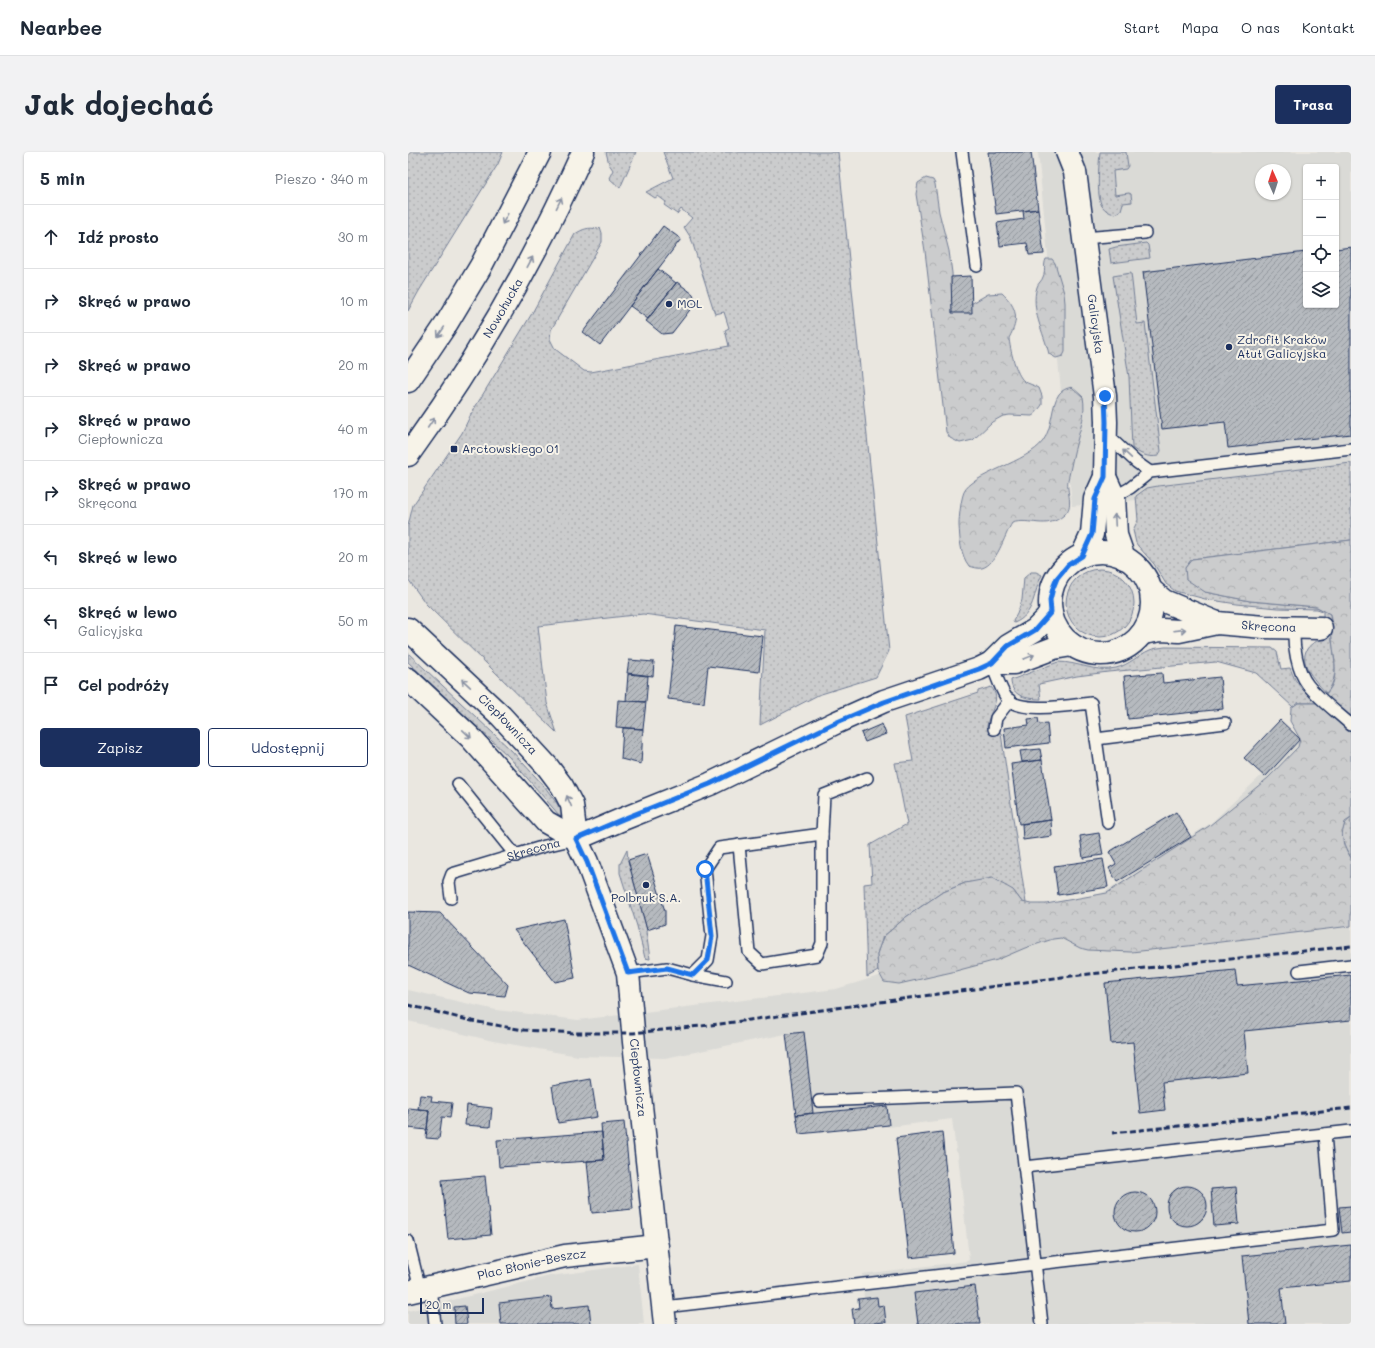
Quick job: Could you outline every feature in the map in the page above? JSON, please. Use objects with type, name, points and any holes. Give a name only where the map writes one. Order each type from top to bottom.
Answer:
[{"type":"street","points":[[408,382],[445,326],[477,272],[540,152]]},
{"type":"street","name":"Nowohucka","points":[[408,455],[452,391],[501,312],[542,238],[583,152]]},
{"type":"street","name":"Galicyjska","points":[[1074,159],[1083,238],[1105,396],[1106,434],[1105,477],[1095,499],[1092,534],[1082,556]]},
{"type":"street","name":"Galicyjska","points":[[1105,477],[1114,497],[1116,535],[1124,558]]},
{"type":"street","points":[[1096,552],[1111,553],[1124,558],[1136,566],[1145,577],[1151,590],[1153,605],[1150,619],[1143,633],[1134,642],[1123,649],[1110,654],[1097,654],[1084,651],[1072,645],[1062,636],[1055,625],[1051,612],[1052,594],[1057,578],[1068,565],[1082,556],[1096,552]]},
{"type":"street","name":"Skręcona","points":[[1151,590],[1164,601],[1217,623]]},
{"type":"street","name":"Skręcona","points":[[985,666],[1008,646],[1035,630],[1051,612]]},
{"type":"street","name":"Skręcona","points":[[1143,633],[1162,630],[1179,631],[1217,623],[1294,628],[1321,628]]},
{"type":"street","name":"Ciepłownicza","points":[[408,629],[501,716],[547,766],[562,786],[572,805],[576,839],[587,862],[628,973],[634,1042],[664,1316]]},
{"type":"street","name":"Skręcona","points":[[576,839],[710,784],[835,723],[900,695],[985,666],[1014,663],[1054,648],[1072,645]]},
{"type":"street","points":[[408,679],[470,737],[546,822],[576,839]]},
{"type":"street","name":"Plac Błonie-Beszcz","points":[[420,1289],[565,1256],[657,1246]]},
{"type":"lane","points":[[962,152],[977,266]]},
{"type":"lane","points":[[1083,238],[1145,233]]},
{"type":"lane","points":[[1106,434],[1136,462],[1150,472]]},
{"type":"lane","points":[[1114,497],[1130,488],[1150,472],[1351,449]]},
{"type":"lane","points":[[1294,628],[1293,640],[1296,653],[1300,670],[1307,684],[1325,703],[1351,725]]},
{"type":"lane","points":[[985,666],[1007,698],[1022,707],[1033,708],[1091,703],[1108,823]]},
{"type":"lane","points":[[994,729],[996,718],[1010,700]]},
{"type":"lane","points":[[1096,739],[1225,722]]},
{"type":"lane","points":[[739,845],[749,952],[762,964],[817,955],[822,943],[822,834],[824,795],[867,778]]},
{"type":"lane","points":[[458,784],[516,856]]},
{"type":"lane","points":[[693,975],[708,960],[712,936],[705,869],[719,848],[822,834]]},
{"type":"lane","name":"Skręcona","points":[[451,898],[448,882],[452,874],[516,856],[544,846],[576,839]]},
{"type":"lane","points":[[1299,971],[1351,965]]},
{"type":"lane","points":[[628,973],[667,968],[693,975],[726,981]]},
{"type":"lane","points":[[819,1101],[1016,1093],[1042,1324]]},
{"type":"lane","points":[[1024,1166],[1351,1131]]},
{"type":"lane","points":[[664,1316],[1035,1264],[1333,1230],[1325,1134]]},
{"type":"lane","points":[[408,1241],[420,1289],[435,1324]]},
{"type":"shaded area","points":[[1038,152],[1351,152],[1351,480],[1072,506]]},
{"type":"shaded area","points":[[1315,725],[1202,939],[1351,927],[1351,1324],[854,1324],[852,1309],[859,1308],[858,1299],[864,1298],[862,1274],[968,1261],[969,1259],[958,1154],[956,1151],[952,1119],[889,1127],[889,1125],[799,1134],[786,1034],[665,1058],[578,1056],[493,1041],[408,1021],[408,990],[496,1010],[578,1020],[836,989],[1017,934],[1104,892],[1211,823]]},
{"type":"shaded area","points":[[638,1264],[644,1324],[408,1324],[408,1311],[550,1276]]},
{"type":"green space","points":[[408,152],[503,152],[498,164],[408,311]]},
{"type":"green space","points":[[606,152],[636,152],[620,188],[609,178],[613,170],[609,164]]},
{"type":"green space","points":[[663,152],[838,152],[889,651],[876,677],[818,695],[760,725],[765,630],[643,614],[538,626],[547,703],[557,733],[426,604],[408,579],[408,526],[413,505],[462,433],[471,414],[531,315],[575,234],[578,232],[588,228],[598,229],[600,227],[602,242],[551,330],[550,339],[555,349],[584,371],[591,372],[729,346],[725,330],[729,328],[724,312],[715,314],[691,238],[684,227],[692,218],[681,209],[677,214],[664,205],[666,202],[658,196],[655,198],[646,192],[673,178]]},
{"type":"green space","points":[[1100,152],[1126,152],[1128,166],[1126,169],[1113,171],[1115,195],[1129,193],[1131,194],[1132,202],[1123,203],[1121,210],[1115,214],[1106,210],[1100,201],[1098,180]]},
{"type":"green space","points":[[926,178],[933,180],[935,184],[939,212],[949,251],[953,292],[969,305],[988,294],[1002,293],[1011,304],[1015,314],[1014,325],[1009,338],[1016,368],[1024,381],[1039,388],[1042,396],[1042,405],[1032,416],[1003,416],[992,422],[973,440],[960,443],[950,438],[946,432],[925,251],[916,194],[918,183]]},
{"type":"green space","points":[[1146,243],[1148,245],[1150,258],[1111,263],[1109,249]]},
{"type":"green space","points":[[1046,259],[1052,259],[1055,263],[1064,293],[1065,352],[1063,356],[1056,358],[1049,354],[1038,321],[1035,304],[1035,295],[1038,284],[1044,275]]},
{"type":"green space","points":[[1131,273],[1137,324],[1145,323],[1161,451],[1158,456],[1144,455],[1132,448],[1129,377],[1113,276]]},
{"type":"green space","points":[[1072,387],[1083,397],[1084,409],[1068,480],[1070,503],[1067,511],[1057,520],[1051,522],[1044,523],[1025,521],[1012,523],[1000,549],[992,561],[982,568],[969,566],[962,552],[959,531],[960,513],[964,492],[978,479],[1014,462],[1036,448],[1043,441],[1049,429],[1056,399],[1062,391]]},
{"type":"green space","points":[[1351,463],[1351,540],[1192,559],[1185,568],[1205,592],[1250,601],[1317,607],[1330,614],[1335,674],[1326,693],[1310,673],[1305,661],[1307,649],[1314,642],[1323,639],[1323,611],[1317,609],[1277,608],[1237,604],[1205,599],[1175,591],[1166,584],[1154,564],[1136,543],[1133,530],[1138,520],[1136,496],[1147,488],[1158,486]]},
{"type":"green space","points":[[1351,540],[1351,818],[1345,822],[1342,834],[1344,846],[1351,858],[1351,926],[1131,952],[1088,950],[1080,948],[1061,938],[1025,948],[997,960],[952,972],[899,984],[884,982],[878,971],[877,954],[883,937],[906,917],[941,893],[965,883],[992,878],[1013,890],[1022,902],[1031,904],[1046,904],[1107,893],[1209,826],[1268,778],[1298,747],[1300,739],[1290,721],[1291,708],[1298,703],[1318,703],[1332,686],[1335,667],[1330,614],[1317,607],[1250,601],[1205,592],[1186,579],[1185,568],[1192,559]]},
{"type":"green space","points":[[1100,569],[1113,572],[1124,579],[1131,590],[1134,603],[1131,616],[1124,627],[1113,634],[1100,637],[1087,634],[1076,627],[1069,616],[1066,603],[1069,590],[1076,579],[1087,572]]},
{"type":"green space","points":[[1031,572],[1036,572],[1042,575],[1030,609],[1026,615],[1014,623],[1013,621],[1022,600],[1024,578]]},
{"type":"green space","points":[[1165,647],[1272,648],[1277,652],[1281,669],[1290,668],[1298,684],[1318,703],[1298,703],[1293,707],[1256,673],[1216,662],[1108,672],[1077,676],[1039,684],[1041,699],[1021,696],[1012,686],[1011,680],[1058,662],[1066,662],[1101,669],[1116,668],[1125,665],[1152,649]]},
{"type":"green space","points":[[408,653],[511,750],[545,787],[563,812],[563,816],[559,815],[509,757],[408,662]]},
{"type":"green space","points":[[991,687],[996,697],[987,727],[1001,733],[1026,903],[1022,902],[1013,890],[965,883],[941,893],[906,917],[883,937],[877,954],[878,971],[867,977],[864,884],[872,883],[870,845],[907,824],[895,763],[913,761],[905,717],[978,693],[978,691]]},
{"type":"green space","points":[[1351,818],[1351,858],[1342,837],[1342,832],[1346,822]]},
{"type":"green space","points":[[627,850],[628,860],[647,930],[650,959],[645,958],[637,926],[620,873],[620,864]]},
{"type":"building","points":[[988,152],[1031,152],[1038,209],[996,214]]},
{"type":"building","points":[[1038,209],[1044,254],[1029,255],[1027,243],[1000,246],[997,223],[1024,219],[1023,211]]},
{"type":"building","points":[[663,226],[681,239],[600,345],[583,332]]},
{"type":"building","points":[[1351,247],[1351,434],[1228,448],[1225,422],[1162,429],[1143,272],[1303,252],[1303,308],[1339,308],[1339,249]]},
{"type":"building","points":[[658,269],[676,283],[648,319],[630,306]]},
{"type":"building","points":[[971,276],[972,313],[952,313],[951,277]]},
{"type":"building","points":[[677,282],[693,294],[696,302],[672,333],[662,334],[646,321]]},
{"type":"building","points":[[676,626],[763,636],[759,672],[708,666],[704,703],[668,699]]},
{"type":"building","points":[[629,660],[654,662],[653,676],[627,673]]},
{"type":"building","points":[[1162,673],[1163,683],[1220,677],[1223,709],[1128,719],[1124,676]]},
{"type":"building","points":[[628,674],[648,676],[646,702],[626,701]]},
{"type":"building","points":[[618,700],[646,702],[643,729],[616,727]]},
{"type":"building","points":[[1038,718],[1039,724],[1047,723],[1049,743],[1006,748],[1004,728],[1029,725],[1028,719]]},
{"type":"building","points":[[1280,720],[1300,739],[1265,777],[1244,758]]},
{"type":"building","points":[[882,724],[886,734],[865,742],[861,733]]},
{"type":"building","points":[[623,728],[643,729],[641,764],[621,759]]},
{"type":"building","points":[[1040,749],[1042,760],[1022,762],[1020,751]]},
{"type":"building","points":[[1042,760],[1051,820],[1019,824],[1011,764]]},
{"type":"building","points":[[1176,812],[1191,837],[1117,882],[1109,868],[1116,864],[1109,852]]},
{"type":"building","points":[[1051,820],[1052,836],[1023,840],[1022,824]]},
{"type":"building","points":[[1099,833],[1103,855],[1083,858],[1080,836]]},
{"type":"building","name":"Polbruk S.A.","points":[[647,854],[665,911],[665,924],[647,930],[628,860]]},
{"type":"building","points":[[1103,859],[1108,887],[1058,895],[1054,866]]},
{"type":"building","points":[[408,912],[440,913],[508,985],[505,996],[469,993],[408,965]]},
{"type":"building","points":[[564,919],[575,978],[555,982],[514,930]]},
{"type":"building","points":[[1235,970],[1237,986],[1351,975],[1351,1020],[1244,1031],[1248,1073],[1162,1082],[1165,1110],[1140,1113],[1133,1042],[1111,1044],[1105,983]]},
{"type":"building","points":[[804,1032],[813,1113],[796,1115],[786,1034]]},
{"type":"building","points":[[591,1079],[597,1117],[558,1123],[552,1086]]},
{"type":"building","points":[[420,1095],[432,1096],[431,1101],[452,1103],[450,1118],[442,1117],[439,1139],[426,1138],[429,1110],[418,1109]]},
{"type":"building","points":[[467,1105],[492,1108],[490,1127],[465,1125]]},
{"type":"building","points":[[887,1106],[889,1125],[799,1134],[796,1115]]},
{"type":"building","points":[[408,1108],[429,1110],[427,1130],[408,1128]]},
{"type":"building","points":[[624,1122],[633,1209],[592,1213],[587,1161],[604,1160],[601,1124]]},
{"type":"building","points":[[602,1132],[604,1160],[499,1167],[497,1140]]},
{"type":"building","points":[[942,1132],[954,1253],[909,1258],[896,1138]]},
{"type":"building","points":[[485,1176],[491,1235],[448,1239],[442,1180]]},
{"type":"building","points":[[1187,1186],[1201,1192],[1207,1206],[1201,1220],[1187,1226],[1173,1220],[1167,1206],[1173,1192]]},
{"type":"building","points":[[1236,1187],[1239,1224],[1214,1226],[1211,1189]]},
{"type":"building","points":[[1135,1192],[1149,1198],[1155,1212],[1149,1226],[1135,1232],[1121,1226],[1115,1212],[1121,1198]]},
{"type":"building","points":[[1351,1206],[1351,1232],[1342,1233],[1339,1207]]},
{"type":"building","points":[[1351,1245],[1351,1281],[1281,1288],[1285,1324],[1249,1324],[1242,1256]]},
{"type":"building","points":[[975,1286],[980,1324],[918,1324],[914,1293]]},
{"type":"building","points":[[551,1297],[552,1309],[589,1305],[591,1324],[501,1324],[499,1303]]},
{"type":"building","points":[[877,1297],[878,1306],[884,1305],[886,1323],[854,1324],[852,1309],[859,1308],[858,1299]]},
{"type":"building","points":[[465,1306],[467,1324],[455,1324],[454,1307]]},
{"type":"railway","points":[[408,1005],[472,1021],[524,1030],[575,1033],[633,1033],[720,1024],[1062,977],[1351,946]]},
{"type":"railway","points":[[1112,1133],[1351,1108]]},
{"type":"place","name":"MOL","points":[[669,304]]},
{"type":"place","name":"Zdrofit Kraków Atut Galicyjska","points":[[1229,347]]},
{"type":"place","name":"Arctowskiego 01","points":[[454,449]]},
{"type":"place","name":"Polbruk S.A.","points":[[646,885]]},
{"type":"route","points":[[705,869],[712,936],[708,960],[693,975],[667,968],[628,973],[604,905],[576,839],[710,784],[835,723],[900,695],[979,669],[992,663],[1008,646],[1035,630],[1051,612],[1050,600],[1057,578],[1068,565],[1082,556],[1090,541],[1095,499],[1105,477],[1105,396]]}]
